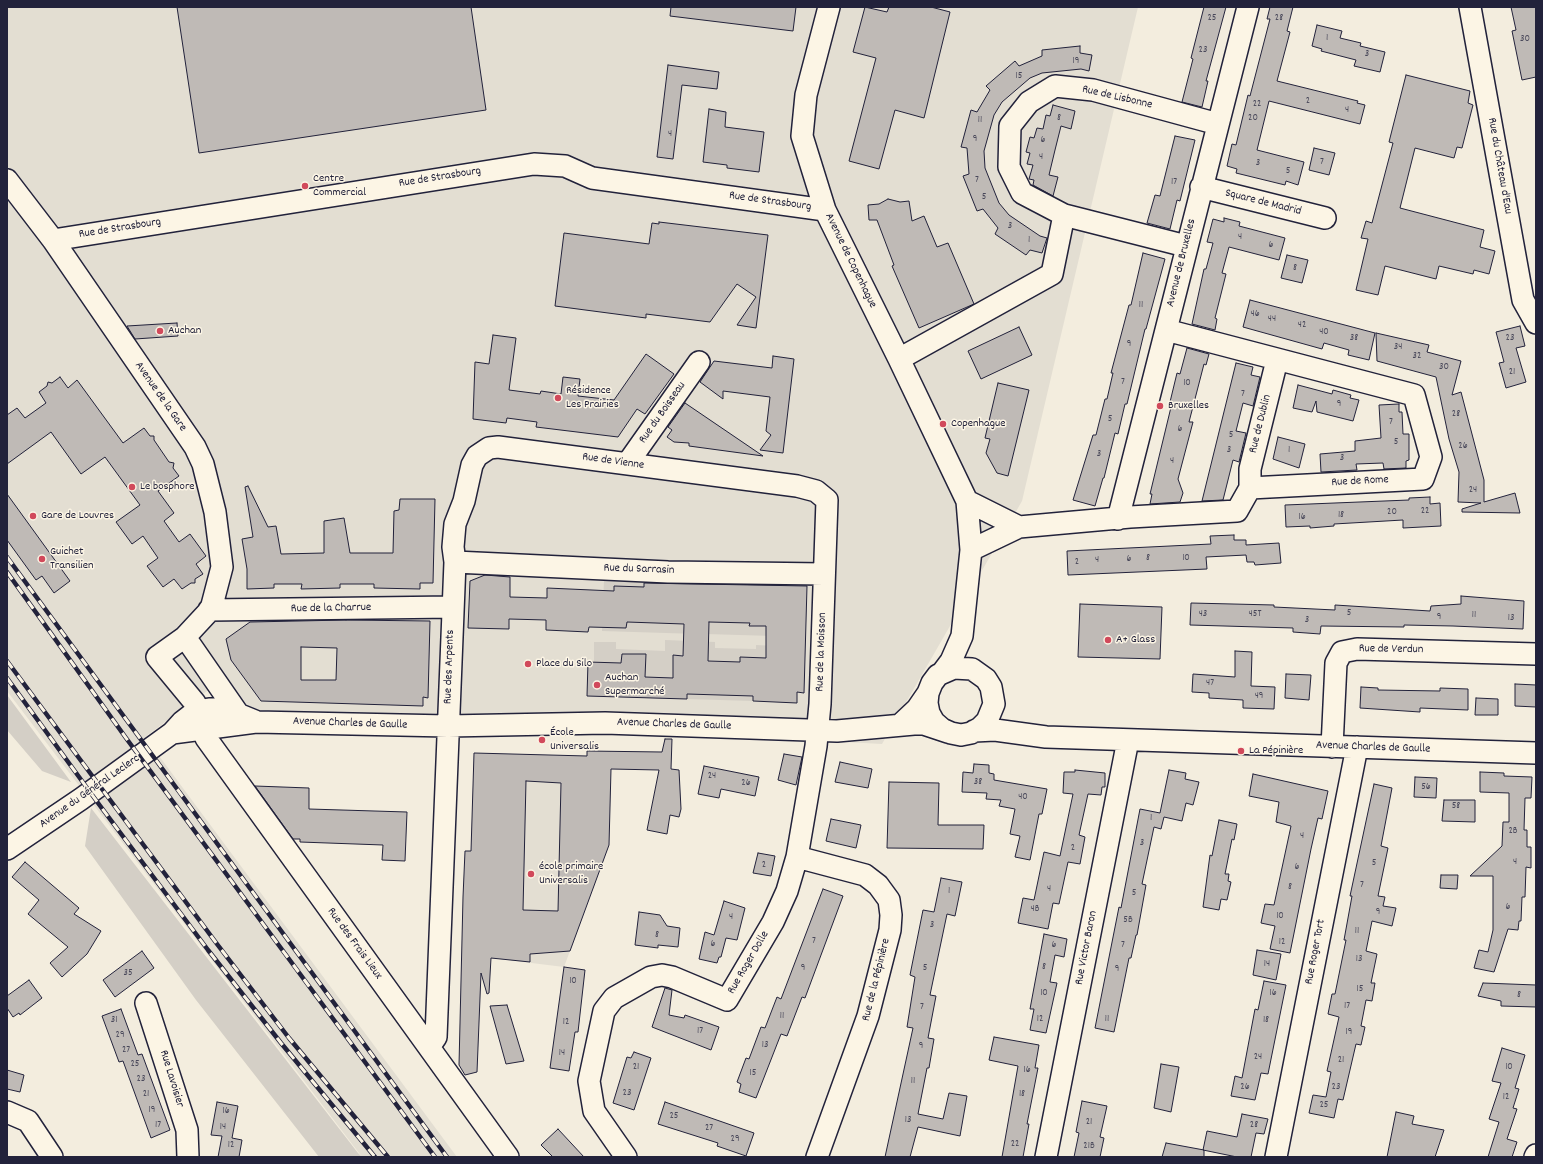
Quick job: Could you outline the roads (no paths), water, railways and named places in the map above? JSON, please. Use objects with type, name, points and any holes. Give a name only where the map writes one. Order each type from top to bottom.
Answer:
[{"type":"street","name":"Avenue de Copenhague","points":[[829,7],[806,95],[802,136],[825,210],[967,501]]},
{"type":"street","name":"Avenue de Bruxelles","points":[[1118,519],[1186,246],[1248,7]]},
{"type":"street","name":"Rue du Château d'Eau","points":[[1470,7],[1524,300],[1536,323]]},
{"type":"street","name":"Rue de Lisbonne","points":[[1186,246],[1064,215],[1022,193],[1009,167],[1010,126],[1029,102],[1055,86],[1093,90],[1218,124]]},
{"type":"street","name":"Rue de Strasbourg","points":[[53,240],[534,164],[565,166],[592,178],[825,210]]},
{"type":"street","name":"Avenue de la Gare","points":[[7,180],[53,240],[195,447],[203,464],[215,512],[222,567],[214,598],[209,610],[185,637],[157,657],[189,695],[224,716]]},
{"type":"street","name":"Square de Madrid","points":[[1201,187],[1325,218]]},
{"type":"street","points":[[899,359],[1052,274],[1064,215]]},
{"type":"street","name":"Rue de Rome","points":[[1166,330],[1414,395],[1431,457],[1423,479],[1250,488]]},
{"type":"street","name":"Rue de Dublin","points":[[1250,488],[1250,469],[1277,360]]},
{"type":"street","name":"Rue du Boisseau","points":[[627,464],[699,362]]},
{"type":"street","name":"Rue de Vienne","points":[[453,607],[453,548],[455,524],[464,501],[472,464],[477,456],[489,448],[498,447],[797,486],[816,491],[827,500],[824,574]]},
{"type":"street","points":[[971,550],[1020,527],[1237,511],[1250,488]]},
{"type":"street","points":[[967,501],[1020,527]]},
{"type":"street","points":[[900,725],[917,709],[928,693],[932,683],[951,662],[962,636],[971,550],[967,501]]},
{"type":"street","name":"Rue du Sarrasin","points":[[454,562],[668,572],[824,574]]},
{"type":"street","name":"Rue de la Moisson","points":[[818,730],[824,574]]},
{"type":"street","name":"Rue de la Charrue","points":[[209,610],[453,607]]},
{"type":"street","name":"Rue des Arpents","points":[[429,1046],[436,1037],[453,607]]},
{"type":"street","points":[[962,636],[971,661],[991,687],[1002,717],[1018,734]]},
{"type":"street","points":[[185,637],[224,716]]},
{"type":"street","name":"Rue de Verdun","points":[[1332,747],[1336,663],[1342,652],[1357,649],[1536,654]]},
{"type":"street","points":[[942,673],[954,668],[963,667],[980,673]]},
{"type":"street","points":[[928,693],[927,703],[929,713],[934,722],[948,732],[961,735],[980,728],[990,717],[994,704],[994,695]]},
{"type":"street","name":"Avenue Charles de Gaulle","points":[[224,716],[448,726],[605,723],[837,731],[924,724],[948,732]]},
{"type":"street","name":"Avenue du Général Leclerc","points":[[8,845],[81,799],[172,733],[182,722],[224,716]]},
{"type":"street","name":"Rue des Frais Lieux","points":[[224,716],[206,738],[508,1157]]},
{"type":"street","name":"Rue Roger Dolle","points":[[626,1157],[594,1112],[589,1081],[604,1011],[614,998],[651,977],[662,976],[672,977],[727,1000],[773,922],[787,891],[797,857],[818,730]]},
{"type":"street","name":"Avenue Charles de Gaulle","points":[[974,731],[995,730],[1046,738],[1536,753]]},
{"type":"street","name":"Rue Victor Baron","points":[[1046,1157],[1128,740]]},
{"type":"street","name":"Rue Roger Tort","points":[[1276,1157],[1357,748]]},
{"type":"street","name":"Rue de la Pépinière","points":[[797,857],[865,876],[878,885],[888,900],[891,915],[890,930],[868,1016],[817,1157]]},
{"type":"street","name":"Rue Lavoisier","points":[[146,1003],[187,1130],[188,1157]]},
{"type":"street","points":[[7,1112],[28,1121],[52,1157]]},
{"type":"railway","points":[[7,557],[447,1157]]},
{"type":"railway","points":[[7,572],[126,738],[435,1157]]},
{"type":"railway","points":[[7,661],[217,944],[289,1038],[388,1157]]},
{"type":"railway","points":[[7,678],[208,950],[281,1043],[375,1157]]},
{"type":"place","name":"Centre Commercial","points":[[305,186]]},
{"type":"place","name":"Auchan","points":[[160,331]]},
{"type":"place","name":"Résidence Les Prairies","points":[[558,398]]},
{"type":"place","name":"Bruxelles","points":[[1160,406]]},
{"type":"place","name":"Copenhague","points":[[943,424]]},
{"type":"place","name":"Le bosphore","points":[[132,487]]},
{"type":"place","name":"Gare de Louvres","points":[[33,516]]},
{"type":"place","name":"Guichet Transilien","points":[[42,559]]},
{"type":"place","name":"A+ Glass","points":[[1108,640]]},
{"type":"place","name":"Place du Silo","points":[[528,664]]},
{"type":"place","name":"Auchan Supermarché","points":[[597,685]]},
{"type":"place","name":"École Universalis","points":[[542,740]]},
{"type":"place","name":"La Pépinière","points":[[1241,751]]},
{"type":"place","name":"école primaire Universalis","points":[[531,874]]}]
